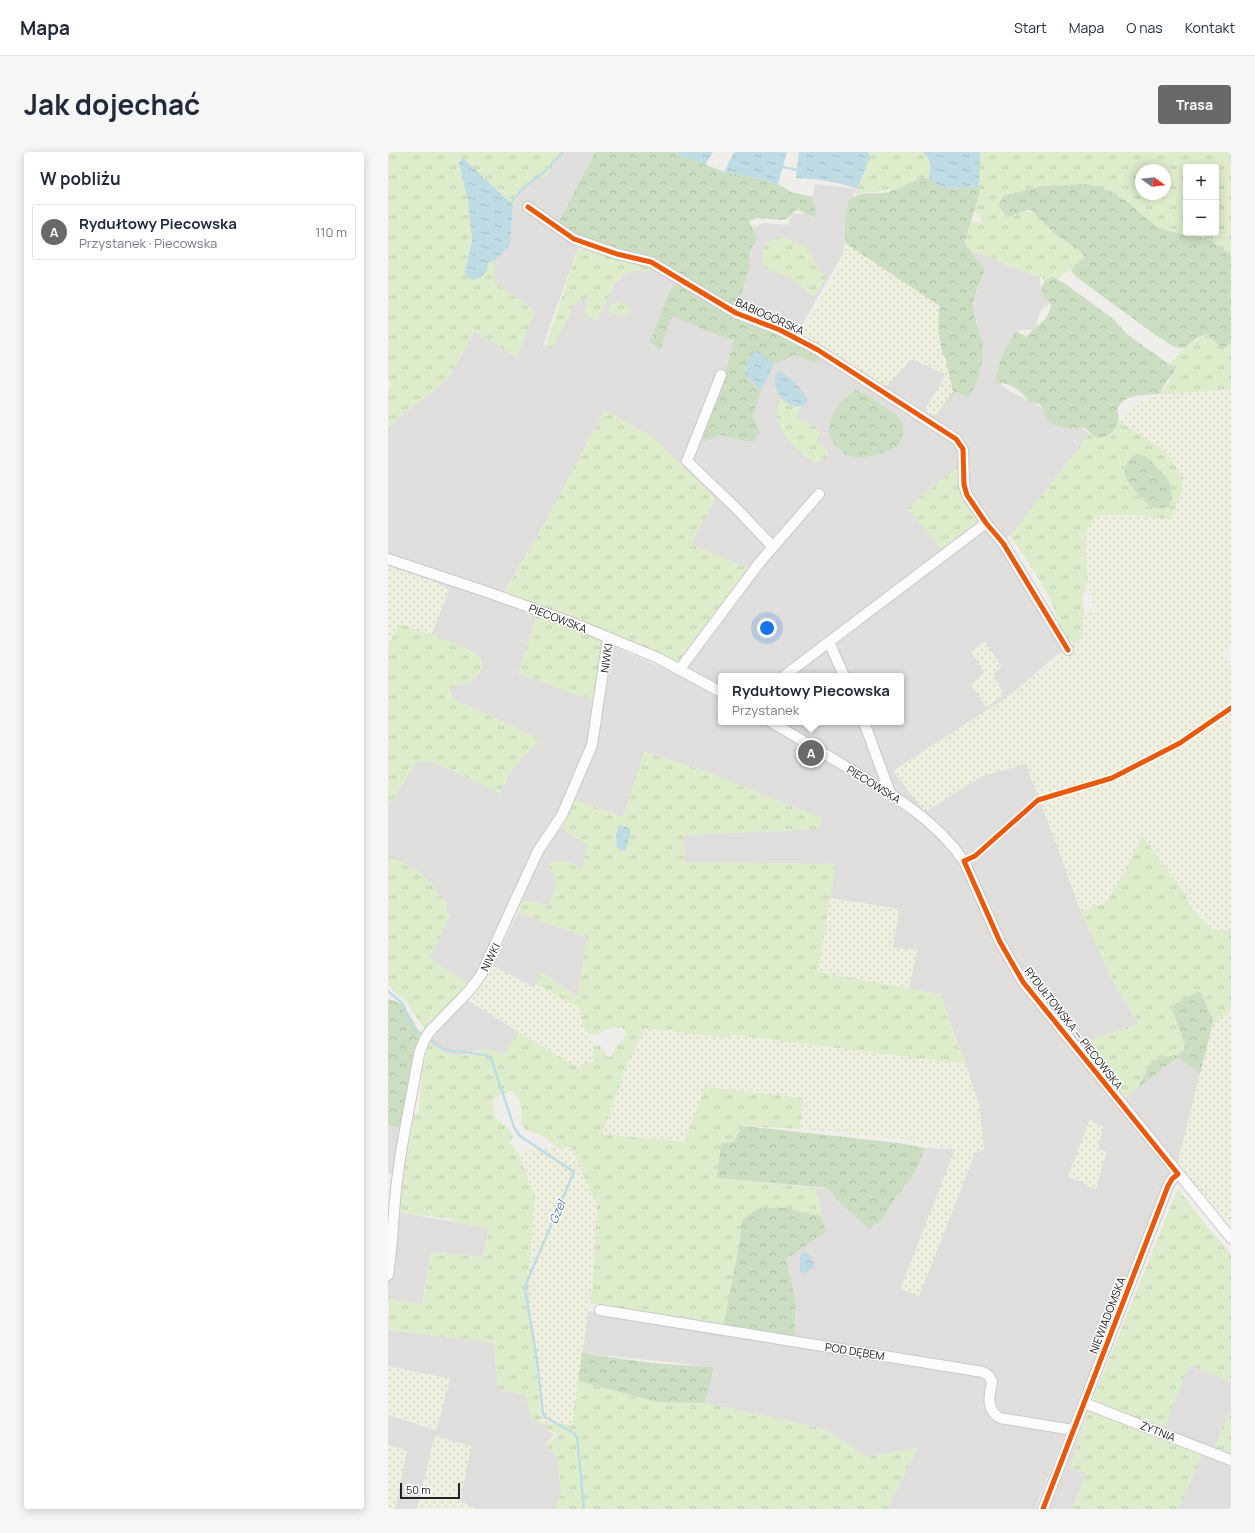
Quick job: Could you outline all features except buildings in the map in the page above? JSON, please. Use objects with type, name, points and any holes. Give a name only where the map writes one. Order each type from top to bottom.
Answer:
[{"type":"street","name":"BABIOGÓRSKA","points":[[528,207],[574,239],[617,254],[652,262],[736,313],[780,330],[818,350],[956,439],[963,449],[964,485],[967,496],[986,523],[1003,543],[1068,650]]},
{"type":"street","points":[[721,375],[687,461],[737,509],[773,547]]},
{"type":"street","points":[[679,670],[773,547],[819,494]]},
{"type":"street","points":[[788,673],[986,523]]},
{"type":"street","name":"PIECOWSKA","points":[[388,559],[490,593],[608,638],[658,658],[718,690]]},
{"type":"street","name":"NIWKI","points":[[388,1275],[397,1181],[403,1142],[420,1054],[424,1041],[430,1031],[469,991],[481,975],[538,850],[562,815],[578,780],[592,745],[608,638]]},
{"type":"street","points":[[829,642],[843,673]]},
{"type":"street","name":"PIECOWSKA","points":[[776,725],[890,793],[915,810],[935,827],[954,847],[964,861]]},
{"type":"street","points":[[865,725],[890,793]]},
{"type":"street","name":"RYDUŁTOWSKA — PIECOWSKA","points":[[964,861],[1000,942],[1018,975],[1035,998],[1231,1238]]},
{"type":"street","name":"NIEWIADOMSKA","points":[[1043,1509],[1168,1186],[1172,1179],[1178,1174]]},
{"type":"street","name":"POD DĘBEM","points":[[600,1310],[983,1372],[989,1376],[992,1382],[990,1408],[993,1414],[1000,1418],[1073,1430]]},
{"type":"street","name":"ŻYTNIA","points":[[1084,1403],[1231,1460]]},
{"type":"shaded area","points":[[566,152],[595,152],[558,223],[574,235],[582,237],[538,359],[544,344],[551,348],[576,302],[589,294],[585,313],[597,320],[613,286],[622,276],[635,270],[651,270],[658,263],[678,278],[736,313],[743,286],[748,275],[752,245],[758,238],[753,228],[764,223],[788,225],[792,214],[806,213],[817,219],[813,197],[815,184],[857,189],[847,205],[844,252],[802,325],[802,332],[886,387],[911,359],[944,373],[945,377],[924,411],[936,415],[956,392],[970,397],[978,377],[982,351],[980,333],[974,311],[976,294],[985,270],[971,252],[982,254],[1023,272],[1041,273],[1040,278],[1042,295],[1051,304],[1041,309],[1035,329],[1016,331],[1003,353],[997,375],[1000,383],[1011,392],[1045,410],[1051,423],[1059,426],[1081,428],[1090,433],[1010,536],[997,541],[1008,554],[1063,650],[1010,695],[895,770],[925,812],[982,776],[1026,764],[1081,912],[1114,983],[1139,1024],[1080,1044],[1106,1078],[1124,1098],[1180,1057],[1200,1074],[1177,1165],[1149,1225],[1035,1509],[887,1509],[917,1448],[867,1457],[825,1429],[705,1403],[714,1367],[582,1353],[588,1311],[787,1344],[794,1338],[796,1300],[786,1259],[826,1232],[815,1188],[827,1188],[869,1229],[881,1221],[895,1198],[910,1181],[915,1173],[925,1148],[956,1149],[901,1288],[919,1296],[975,1153],[984,1150],[979,1106],[966,1064],[948,1018],[943,995],[909,989],[917,950],[893,948],[899,909],[830,898],[836,864],[685,862],[684,835],[817,829],[824,819],[704,771],[645,752],[623,817],[574,800],[594,749],[611,646],[675,673],[751,570],[691,544],[715,499],[654,437],[604,410],[549,516],[498,602],[537,618],[518,673],[594,701],[592,729],[565,802],[529,859],[491,948],[470,985],[426,956],[450,917],[422,874],[410,866],[388,856],[388,808],[393,796],[417,762],[434,762],[500,793],[512,770],[540,739],[453,699],[448,687],[460,686],[472,680],[477,676],[482,668],[482,662],[477,653],[431,635],[449,590],[435,582],[388,567],[388,428],[398,417],[447,380],[475,331],[517,357],[535,311],[494,282],[494,261],[510,245],[513,205],[528,184],[542,178]],"holes":[[[985,642],[1001,666],[993,674],[1004,695],[986,707],[972,685],[985,672],[971,651]],[[1090,1120],[1103,1127],[1098,1149],[1106,1152],[1096,1189],[1068,1176]]]},
{"type":"shaded area","points":[[562,828],[587,844],[583,868],[559,863],[548,866],[553,872],[557,888],[548,905],[522,900],[537,862],[556,832]]},
{"type":"shaded area","points":[[518,913],[587,937],[578,997],[541,973],[535,988],[492,965]]},
{"type":"shaded area","points":[[467,1000],[519,1032],[503,1055],[479,1050],[456,1056],[429,1044],[450,1014]]},
{"type":"shaded area","points":[[388,1125],[402,1128],[393,1174],[388,1173]]},
{"type":"shaded area","points":[[1178,1189],[1231,1255],[1231,1509],[1049,1509]]},
{"type":"shaded area","points":[[398,1212],[489,1228],[483,1257],[431,1252],[422,1305],[389,1299],[388,1304],[388,1256]]},
{"type":"shaded area","points":[[388,1330],[494,1343],[498,1389],[525,1395],[532,1418],[555,1435],[544,1444],[558,1459],[561,1495],[555,1509],[477,1509],[460,1501],[471,1446],[435,1436],[417,1509],[395,1509],[407,1450],[388,1445],[388,1415],[436,1430],[450,1379],[388,1366]]},
{"type":"green space","points":[[388,152],[566,152],[542,178],[528,184],[513,205],[463,158],[460,162],[468,202],[472,240],[464,272],[494,261],[494,282],[535,311],[517,357],[475,331],[447,380],[399,417],[388,428],[388,390],[391,385],[388,379]]},
{"type":"green space","points":[[595,152],[674,152],[724,172],[778,184],[791,192],[813,197],[817,219],[802,211],[796,210],[787,219],[780,220],[758,218],[749,221],[758,238],[750,252],[749,270],[737,309],[651,258],[575,235],[558,223]]},
{"type":"green space","points":[[869,152],[923,152],[930,164],[929,178],[914,180],[902,188],[855,195],[870,158]]},
{"type":"green space","points":[[979,152],[1231,152],[1231,254],[1206,238],[1195,236],[1219,236],[1219,164],[1183,164],[1183,234],[1156,226],[1118,195],[1024,210],[1036,214],[1063,240],[1078,249],[1085,257],[1058,279],[1044,282],[1041,274],[1040,278],[982,254],[971,252],[966,244],[966,233],[971,221],[984,223],[974,211],[979,196]]},
{"type":"green space","points":[[929,178],[934,183],[945,188],[979,187],[979,196],[965,240],[966,245],[985,270],[974,303],[974,313],[983,350],[982,364],[976,385],[970,397],[956,392],[936,415],[953,392],[946,361],[941,348],[938,324],[940,306],[845,243],[845,224],[848,200],[861,194],[882,193],[898,189],[912,181]]},
{"type":"green space","points":[[1087,184],[1113,192],[1156,226],[1183,234],[1183,236],[1206,238],[1231,254],[1231,342],[1224,348],[1219,346],[1206,334],[1197,338],[1184,348],[1174,347],[1075,276],[1071,271],[1072,268],[1085,257],[1078,249],[1056,235],[1031,210],[1007,217],[998,205],[1004,196],[1043,186]]},
{"type":"green space","points":[[582,237],[650,258],[658,263],[651,270],[629,272],[613,284],[610,287],[611,292],[597,320],[591,318],[585,313],[589,295],[576,302],[551,349],[546,345]]},
{"type":"green space","points":[[775,237],[794,241],[810,251],[820,272],[827,276],[817,293],[812,296],[794,280],[771,271],[762,263],[763,248]]},
{"type":"green space","points":[[845,243],[940,306],[938,324],[941,348],[946,361],[953,392],[936,415],[924,411],[945,377],[944,373],[911,359],[886,388],[803,337],[802,332],[841,264]]},
{"type":"green space","points":[[1053,277],[1067,285],[1112,318],[1127,334],[1174,368],[1173,374],[1167,380],[1159,394],[1133,397],[1121,403],[1118,408],[1117,425],[1110,434],[1104,437],[1097,438],[1085,428],[1059,427],[1051,423],[1039,404],[1030,403],[1016,388],[1007,384],[996,382],[998,368],[1003,355],[1016,331],[1027,337],[1044,320],[1050,310],[1051,304],[1044,298],[1041,288],[1048,279]]},
{"type":"green space","points":[[675,285],[688,289],[741,322],[778,333],[822,356],[819,361],[813,362],[796,355],[774,364],[758,351],[747,379],[762,389],[752,417],[760,431],[754,441],[745,441],[721,435],[702,442],[724,378],[734,340],[712,333],[672,316],[660,349],[650,343],[669,293]]},
{"type":"green space","points":[[618,302],[628,305],[632,310],[624,316],[617,314],[612,315],[608,310],[610,306]]},
{"type":"green space","points":[[1206,334],[1221,347],[1231,341],[1231,390],[1159,394],[1173,376],[1174,368],[1170,364],[1184,348]]},
{"type":"green space","points":[[856,390],[893,412],[901,421],[903,432],[901,440],[897,446],[884,452],[864,457],[851,457],[837,447],[830,436],[830,422],[838,406],[846,397]]},
{"type":"green space","points":[[1231,390],[1231,642],[1222,652],[1231,667],[1231,931],[1212,929],[1142,836],[1123,876],[1106,902],[1081,912],[1026,764],[981,776],[925,812],[893,771],[1010,695],[1079,640],[1081,636],[1084,613],[1095,611],[1088,580],[1086,561],[1086,531],[1096,516],[1120,514],[1154,516],[1170,520],[1165,451],[1118,421],[1133,407],[1154,395]]},
{"type":"green space","points":[[782,399],[786,403],[800,406],[797,417],[819,429],[821,433],[816,441],[825,447],[829,453],[827,458],[814,463],[799,451],[785,435],[777,417],[778,408]]},
{"type":"green space","points":[[604,410],[654,437],[715,499],[691,544],[752,570],[679,670],[608,644],[594,701],[518,673],[536,618],[504,593],[549,516]]},
{"type":"green space","points":[[1118,421],[1165,451],[1183,477],[1181,495],[1170,520],[1133,515],[1096,516],[1086,531],[1086,561],[1088,580],[1083,597],[1084,613],[1081,636],[1079,640],[1073,643],[1069,640],[1060,627],[1053,606],[1039,579],[1010,536],[1090,433],[1104,438]]},
{"type":"green space","points":[[1136,454],[1145,456],[1169,481],[1172,497],[1169,507],[1151,507],[1130,485],[1125,474],[1125,469],[1126,464]]},
{"type":"green space","points":[[960,465],[979,524],[943,551],[907,508]]},
{"type":"green space","points":[[388,566],[435,582],[449,590],[431,635],[400,624],[388,645]]},
{"type":"green space","points":[[400,624],[454,643],[478,655],[482,662],[480,672],[472,680],[464,684],[448,688],[453,699],[540,739],[512,770],[500,793],[434,762],[417,762],[388,808],[388,645]]},
{"type":"green space","points":[[985,642],[1001,667],[993,674],[1004,695],[986,707],[971,685],[985,672],[971,651]]},
{"type":"green space","points":[[644,752],[704,771],[824,819],[817,829],[684,835],[685,862],[836,864],[818,972],[943,995],[946,1013],[966,1064],[734,1035],[723,1037],[645,1028],[626,1068],[602,1134],[684,1142],[705,1087],[802,1098],[800,1129],[744,1126],[733,1142],[717,1178],[815,1188],[822,1216],[778,1207],[757,1209],[742,1224],[724,1327],[590,1303],[597,1206],[571,1147],[565,1147],[562,1151],[543,1136],[526,1130],[521,1125],[520,1102],[512,1091],[498,1096],[493,1100],[495,1117],[509,1129],[513,1136],[512,1140],[508,1141],[517,1151],[535,1196],[528,1279],[541,1423],[572,1425],[578,1381],[657,1402],[705,1403],[825,1429],[867,1457],[918,1448],[887,1509],[555,1509],[561,1495],[558,1459],[544,1444],[566,1429],[557,1434],[536,1422],[532,1418],[525,1395],[498,1389],[494,1343],[388,1330],[389,1299],[423,1304],[431,1252],[483,1257],[489,1228],[451,1221],[452,1219],[398,1212],[404,1164],[414,1116],[419,1111],[422,1066],[429,1044],[451,1055],[474,1055],[480,1050],[488,1049],[503,1055],[519,1032],[580,1069],[585,1063],[595,1063],[592,1057],[594,1047],[598,1045],[610,1058],[616,1046],[623,1041],[626,1032],[622,1027],[605,1030],[592,1035],[589,1034],[583,1025],[578,1007],[536,984],[541,972],[577,997],[587,937],[518,913],[522,900],[548,905],[555,889],[555,880],[554,875],[547,865],[555,861],[560,861],[575,864],[583,868],[587,844],[562,828],[574,800],[623,817]]},
{"type":"green space","points":[[1142,836],[1184,892],[1193,910],[1212,929],[1231,931],[1231,1010],[1213,1023],[1206,1003],[1184,1041],[1185,1049],[1176,1055],[1152,1060],[1138,1088],[1124,1098],[1106,1078],[1080,1043],[1139,1024],[1114,983],[1081,912],[1106,902],[1123,876]]},
{"type":"green space","points":[[388,855],[414,868],[422,874],[434,886],[438,894],[448,902],[446,910],[450,917],[429,958],[470,985],[425,1030],[404,999],[396,994],[388,984]]},
{"type":"green space","points":[[830,898],[899,909],[893,948],[917,950],[909,989],[818,973]]},
{"type":"green space","points":[[492,965],[534,988],[536,984],[578,1007],[581,1018],[594,1047],[594,1062],[585,1063],[580,1069],[471,1002]]},
{"type":"green space","points":[[1199,991],[1206,1003],[1213,1023],[1200,1074],[1179,1057],[1138,1088],[1152,1060],[1176,1055],[1185,1049],[1184,1041],[1172,1008],[1173,1005]]},
{"type":"green space","points":[[388,999],[403,1004],[420,1033],[410,1071],[402,1128],[388,1125]]},
{"type":"green space","points":[[1231,1010],[1231,1223],[1177,1165],[1213,1023]]},
{"type":"green space","points":[[646,1028],[723,1037],[734,1035],[966,1064],[979,1106],[984,1150],[975,1153],[919,1296],[901,1289],[955,1149],[890,1138],[800,1129],[802,1098],[684,1142],[602,1134],[626,1068]]},
{"type":"green space","points":[[1090,1120],[1103,1127],[1098,1149],[1106,1152],[1096,1189],[1068,1176]]},
{"type":"green space","points":[[743,1126],[899,1143],[925,1148],[915,1173],[910,1181],[895,1198],[881,1221],[869,1229],[840,1203],[827,1188],[717,1178],[721,1143],[733,1142]]},
{"type":"green space","points":[[571,1147],[597,1206],[592,1287],[572,1425],[541,1423],[528,1279],[535,1196],[517,1151]]},
{"type":"green space","points":[[1178,1189],[1231,1255],[1231,1382],[1189,1365],[1164,1429],[1090,1406]]},
{"type":"green space","points":[[778,1207],[822,1216],[826,1232],[786,1259],[796,1300],[794,1339],[724,1324],[739,1246],[742,1220],[757,1209]]},
{"type":"green space","points":[[582,1353],[651,1363],[714,1367],[705,1403],[657,1402],[578,1381]]},
{"type":"green space","points":[[388,1366],[450,1379],[437,1428],[388,1414]]},
{"type":"green space","points":[[1231,1408],[1231,1456],[1214,1449]]},
{"type":"green space","points":[[1088,1410],[1203,1454],[1178,1509],[1072,1509],[1086,1473],[1070,1468]]},
{"type":"green space","points":[[435,1436],[471,1446],[460,1501],[477,1509],[417,1509]]},
{"type":"green space","points":[[388,1445],[407,1450],[395,1509],[388,1509]]},
{"type":"water","points":[[674,152],[713,152],[705,165]]},
{"type":"water","points":[[734,152],[787,152],[778,184],[724,172]]},
{"type":"water","points":[[799,152],[869,152],[870,158],[857,189],[826,181],[796,178]]},
{"type":"water","points":[[923,152],[980,152],[979,187],[946,188],[934,183],[929,178],[929,161]]},
{"type":"water","points":[[463,158],[513,205],[510,245],[494,261],[488,262],[487,271],[480,278],[472,280],[464,272],[472,240],[468,202],[459,162]]},
{"type":"water","points":[[758,351],[774,364],[762,389],[757,387],[745,375],[749,360],[754,352]]},
{"type":"water","points":[[778,371],[791,379],[798,387],[808,399],[806,404],[799,406],[792,405],[781,397],[775,384],[775,377]]},
{"type":"water","points":[[619,825],[630,829],[630,836],[625,851],[620,850],[617,847],[616,836]]},
{"type":"water","points":[[805,1252],[811,1256],[815,1267],[803,1274],[800,1271],[800,1257],[802,1253]]},
{"type":"waterway","points":[[511,203],[524,187],[542,174],[563,152]]},
{"type":"waterway","points":[[783,167],[797,170]]},
{"type":"waterway","name":"Gzel","points":[[388,991],[403,1004],[413,1029],[424,1035]]},
{"type":"waterway","name":"Gzel","points":[[429,1038],[438,1046],[446,1050],[486,1055],[491,1058],[514,1127],[520,1136],[574,1172],[525,1289],[537,1360],[543,1414],[545,1417],[574,1433],[577,1437],[584,1509]]},
{"type":"cycle path","points":[[528,207],[574,239],[617,254],[651,262],[736,313],[780,330],[818,350],[956,439],[963,449],[964,485],[967,495],[986,523],[1003,543],[1068,650]]},
{"type":"cycle path","points":[[1043,1509],[1168,1186],[1172,1179],[1178,1174],[1023,982],[1000,942],[964,861],[975,856],[1038,800],[1112,778],[1180,743],[1231,708]]},
{"type":"place","name":"Rydułtowy Piecowska","points":[[811,753]]}]
